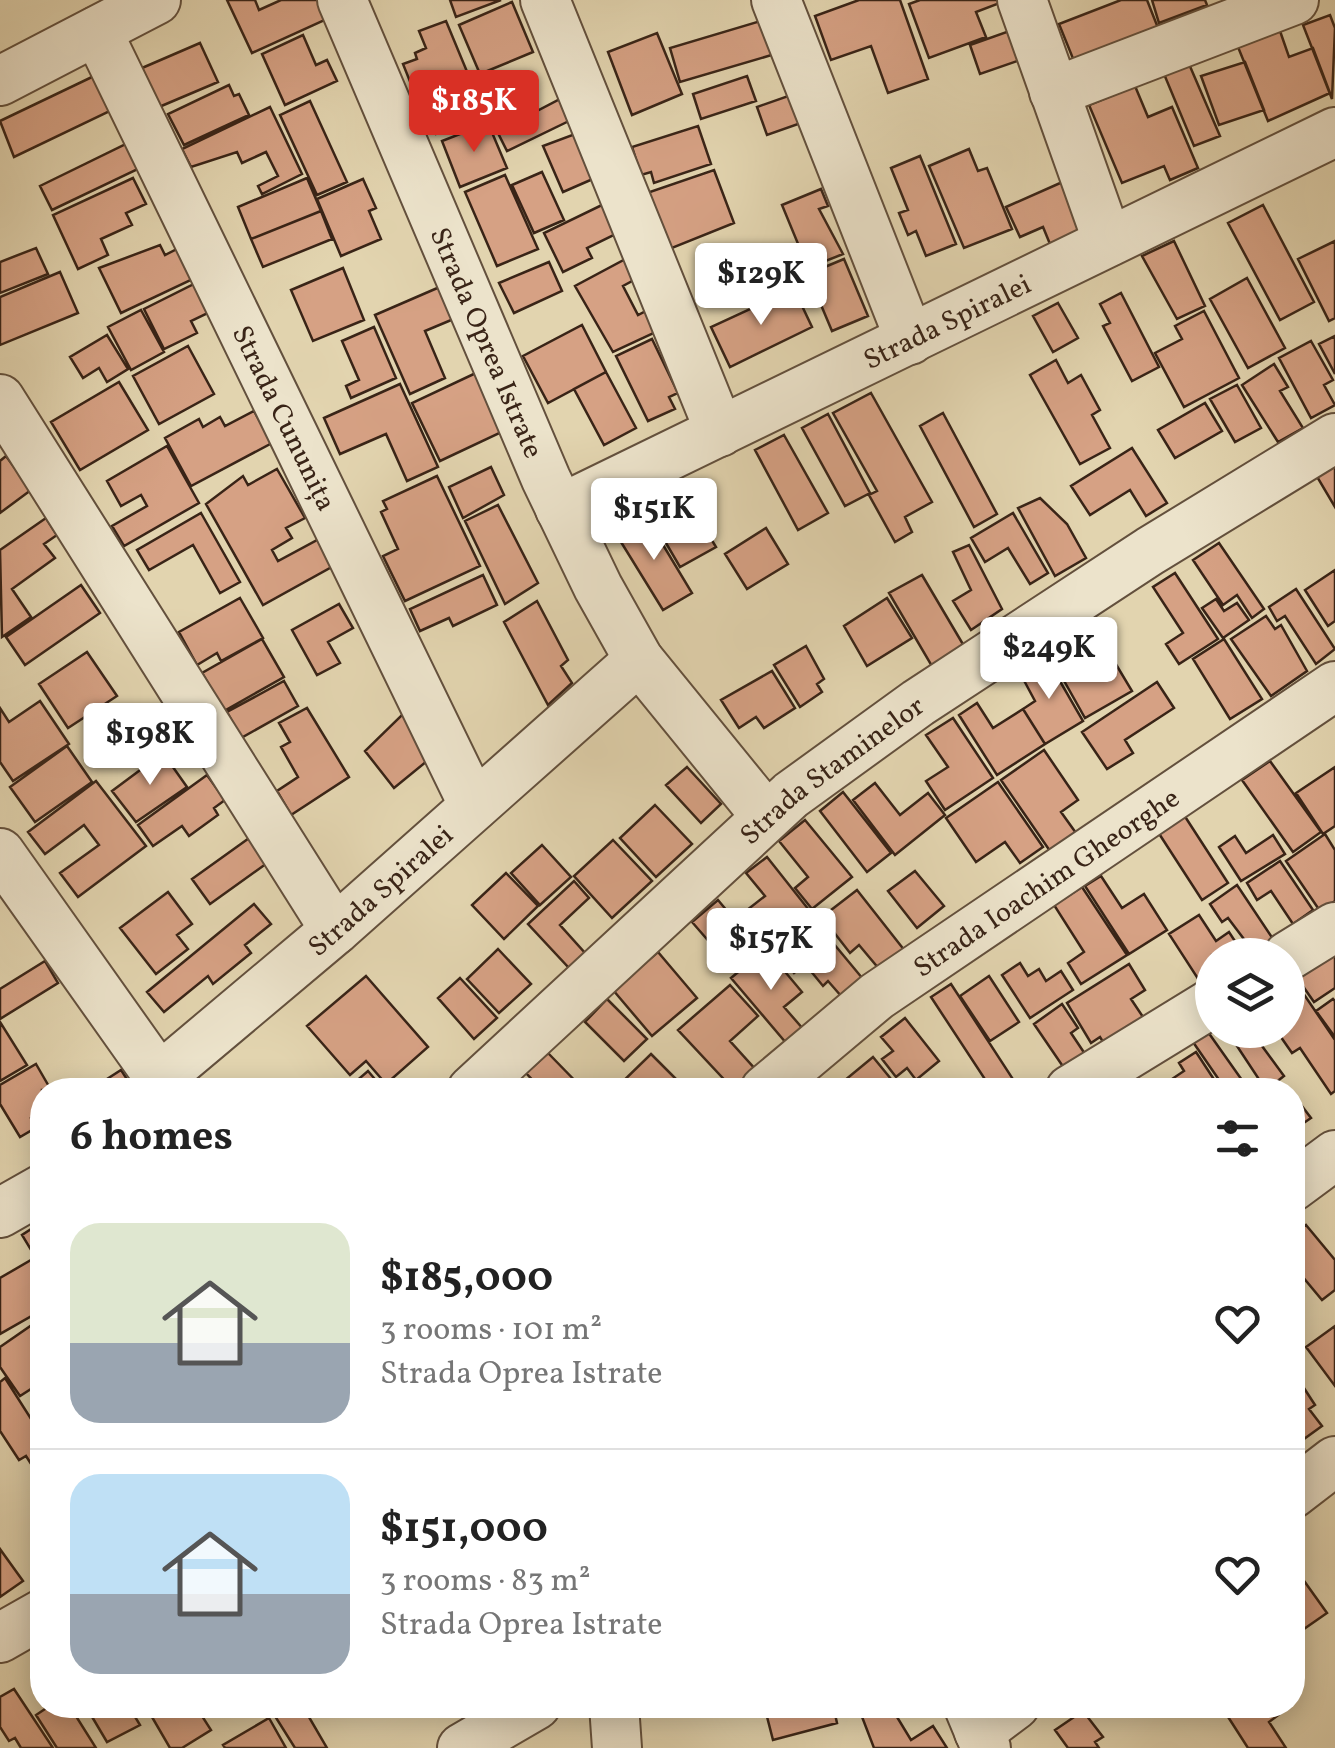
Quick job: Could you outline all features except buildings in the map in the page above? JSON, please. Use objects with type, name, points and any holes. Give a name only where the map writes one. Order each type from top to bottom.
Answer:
[{"type":"street","points":[[0,81],[156,0]]},
{"type":"street","name":"Strada Oprea Istrate","points":[[342,0],[560,510],[640,660],[766,816]]},
{"type":"street","points":[[546,0],[720,432]]},
{"type":"street","points":[[776,0],[910,340]]},
{"type":"street","points":[[1022,0],[1108,242]]},
{"type":"street","points":[[1054,92],[1294,0]]},
{"type":"street","name":"Strada Cununița","points":[[97,31],[474,806]]},
{"type":"street","name":"Strada Spiralei","points":[[560,510],[1335,132]]},
{"type":"street","points":[[0,399],[335,930]]},
{"type":"street","name":"Strada Staminelor","points":[[485,1078],[766,816],[918,703],[1150,551],[1335,438]]},
{"type":"street","name":"Strada Spiralei","points":[[171,1078],[640,660]]},
{"type":"street","name":"Strada Ioachim Gheorghe","points":[[779,1078],[877,996],[1335,686]]},
{"type":"street","points":[[4,867],[160,1078]]},
{"type":"street","points":[[1305,946],[1335,927]]},
{"type":"street","points":[[1089,1078],[1195,1013]]},
{"type":"street","points":[[1305,1177],[1335,1155]]},
{"type":"street","points":[[0,1213],[30,1195]]},
{"type":"street","points":[[1305,1484],[1335,1461]]},
{"type":"street","points":[[0,1638],[30,1621]]},
{"type":"street","points":[[462,1748],[514,1718]]},
{"type":"street","points":[[615,1718],[618,1748]]}]
